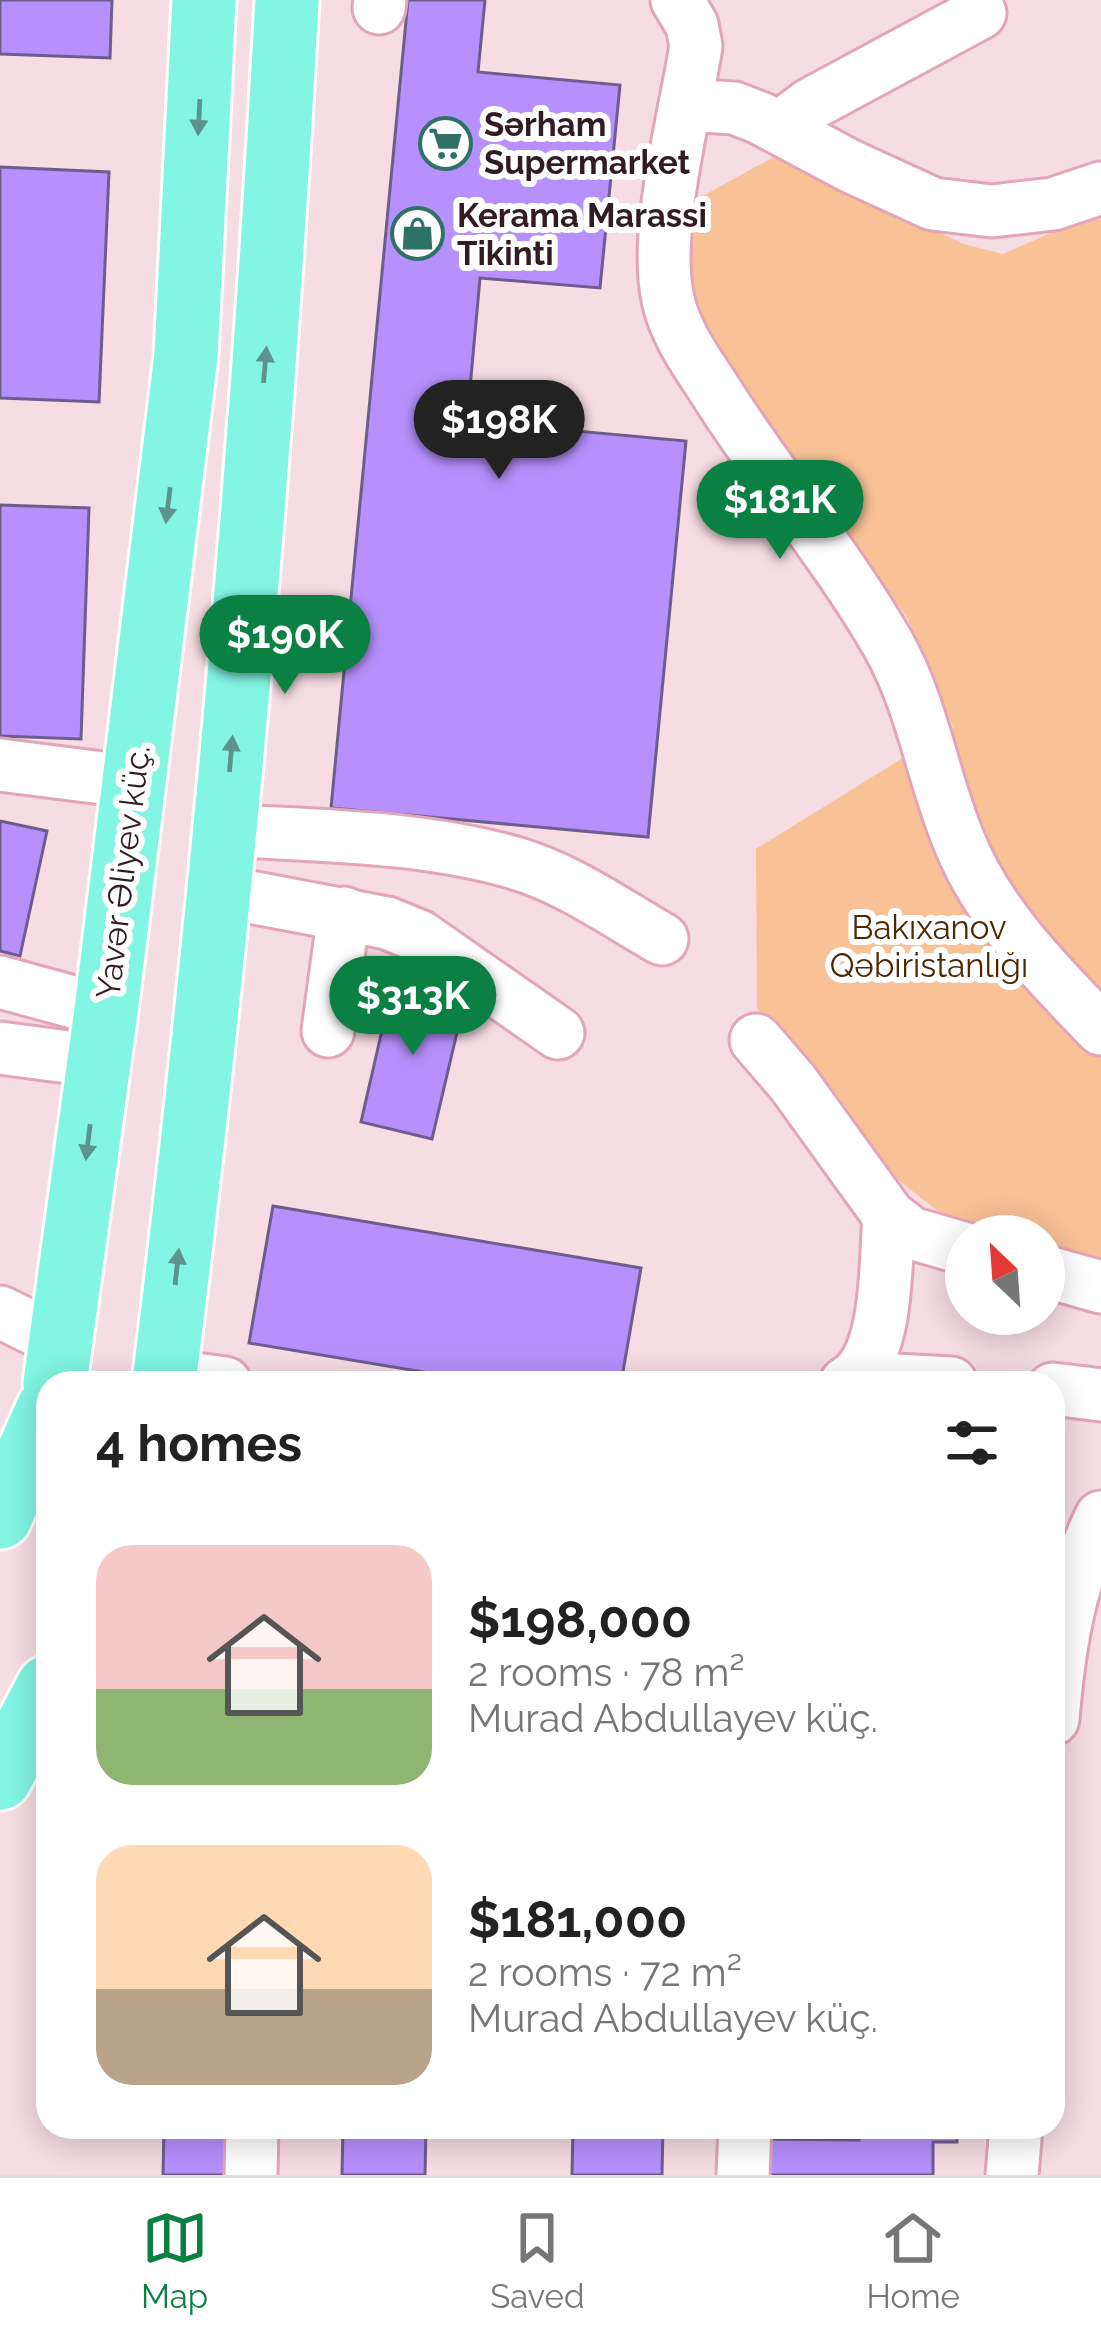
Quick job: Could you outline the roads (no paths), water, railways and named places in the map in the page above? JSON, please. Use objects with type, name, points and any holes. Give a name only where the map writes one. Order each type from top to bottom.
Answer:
[{"type":"main road","name":"Yavər Əliyev küç.","points":[[59,1363],[186,355],[204,0]]},
{"type":"main road","points":[[186,1371],[218,891],[266,354],[287,0]]},
{"type":"main road","points":[[0,1778],[36,1710]]},
{"type":"street","points":[[699,8],[672,180],[665,267],[667,298],[677,329],[758,458],[889,646],[918,713],[976,880],[996,912],[1101,1029]]},
{"type":"street","points":[[780,127],[811,104],[980,13]]},
{"type":"street","points":[[685,105],[734,109],[780,127],[933,204],[992,211],[1053,204],[1101,188]]},
{"type":"street","points":[[0,765],[134,782]]},
{"type":"street","points":[[224,830],[416,844],[518,863],[570,886],[662,940]]},
{"type":"street","points":[[218,891],[344,913],[419,936],[558,1033]]},
{"type":"street","points":[[328,1031],[344,913]]},
{"type":"street","points":[[0,982],[102,1036]]},
{"type":"street","points":[[0,1048],[102,1036]]},
{"type":"street","points":[[756,1040],[794,1083],[889,1216],[911,1234],[945,1243]]},
{"type":"street","points":[[858,1371],[877,1347],[889,1216]]},
{"type":"street","points":[[1065,1277],[1101,1287]]},
{"type":"street","points":[[0,1312],[59,1363]]},
{"type":"street","points":[[1065,1390],[1101,1395]]},
{"type":"street","points":[[1065,1628],[1084,1546]]},
{"type":"street","points":[[251,2175],[252,2139]]},
{"type":"street","points":[[743,2175],[744,2139]]},
{"type":"street","points":[[1012,2175],[1015,2139]]},
{"type":"place","name":"Sərham Supermarket","points":[[445,143]]},
{"type":"place","name":"Kerama Marassi Tikinti","points":[[418,234]]},
{"type":"park label","name":"Bakıxanov Qəbiristanlığı","points":[[929,946]]}]
